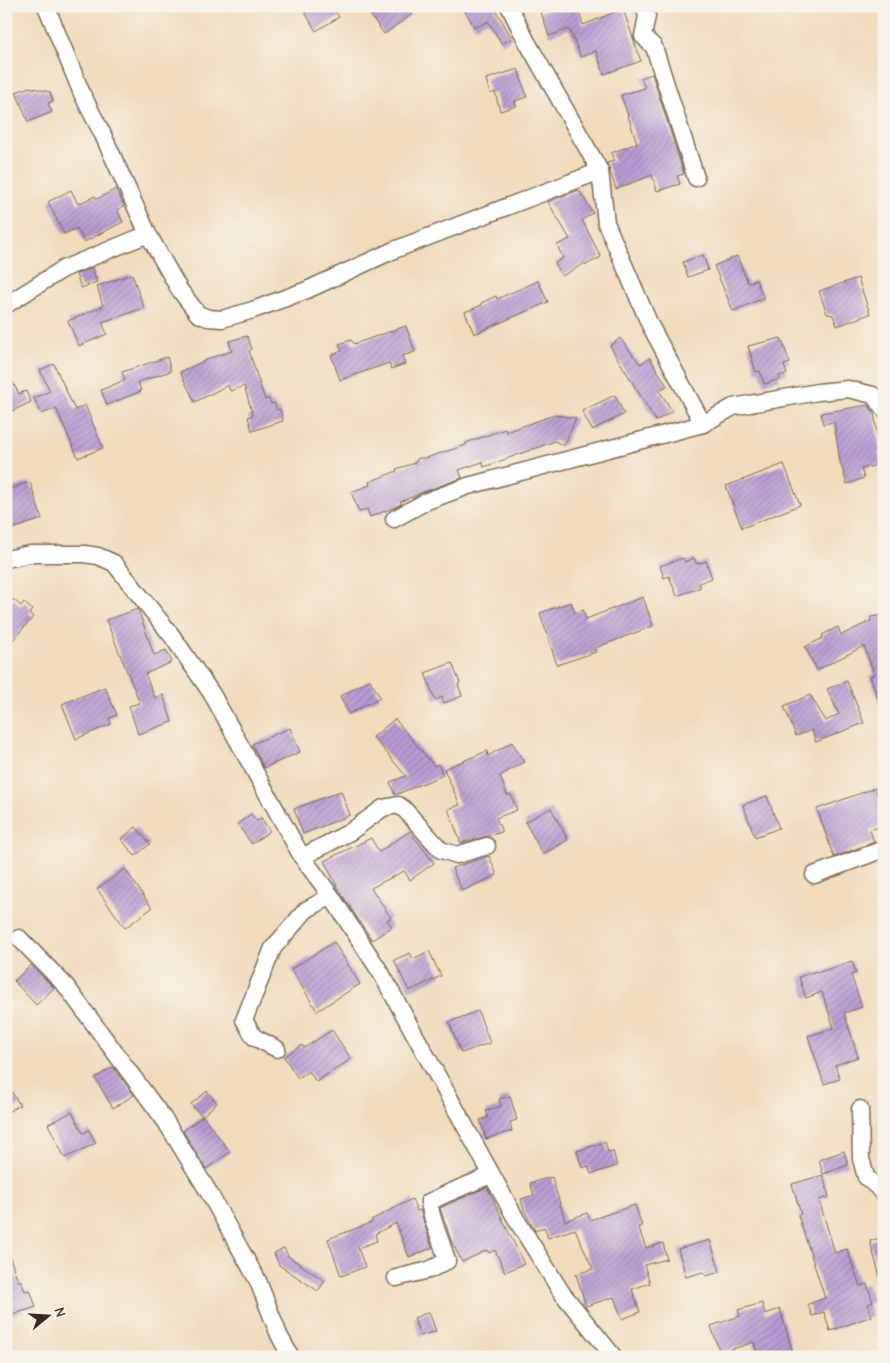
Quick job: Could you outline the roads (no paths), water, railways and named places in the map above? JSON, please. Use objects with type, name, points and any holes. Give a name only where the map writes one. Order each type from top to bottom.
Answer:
[{"type":"street","points":[[46,6],[83,96],[148,234],[179,289],[198,314],[208,318],[222,319],[307,290],[394,250],[600,170]]},
{"type":"street","points":[[509,6],[526,40],[600,170],[606,223],[650,325],[703,424]]},
{"type":"street","points":[[644,6],[647,16],[643,36],[654,47],[696,178]]},
{"type":"street","points":[[6,305],[63,269],[148,234]]},
{"type":"street","points":[[394,519],[427,501],[468,486],[703,424],[733,407],[818,392],[848,389],[878,393],[884,409]]},
{"type":"street","points":[[6,559],[30,554],[84,554],[98,556],[114,563],[172,636],[212,694],[302,857],[331,896],[381,972],[516,1220],[562,1292],[614,1357]]},
{"type":"street","points":[[302,857],[350,832],[390,805],[398,805],[404,809],[441,850],[457,855],[487,846]]},
{"type":"street","points":[[814,875],[884,849]]},
{"type":"street","points":[[276,1049],[254,1037],[244,1020],[273,948],[306,910],[331,896]]},
{"type":"street","points":[[19,938],[66,986],[166,1122],[208,1191],[258,1281],[279,1335],[291,1357]]},
{"type":"street","points":[[860,1108],[861,1159],[866,1177],[884,1193]]},
{"type":"street","points":[[396,1278],[429,1270],[447,1261],[443,1242],[431,1217],[429,1202],[491,1175]]}]
